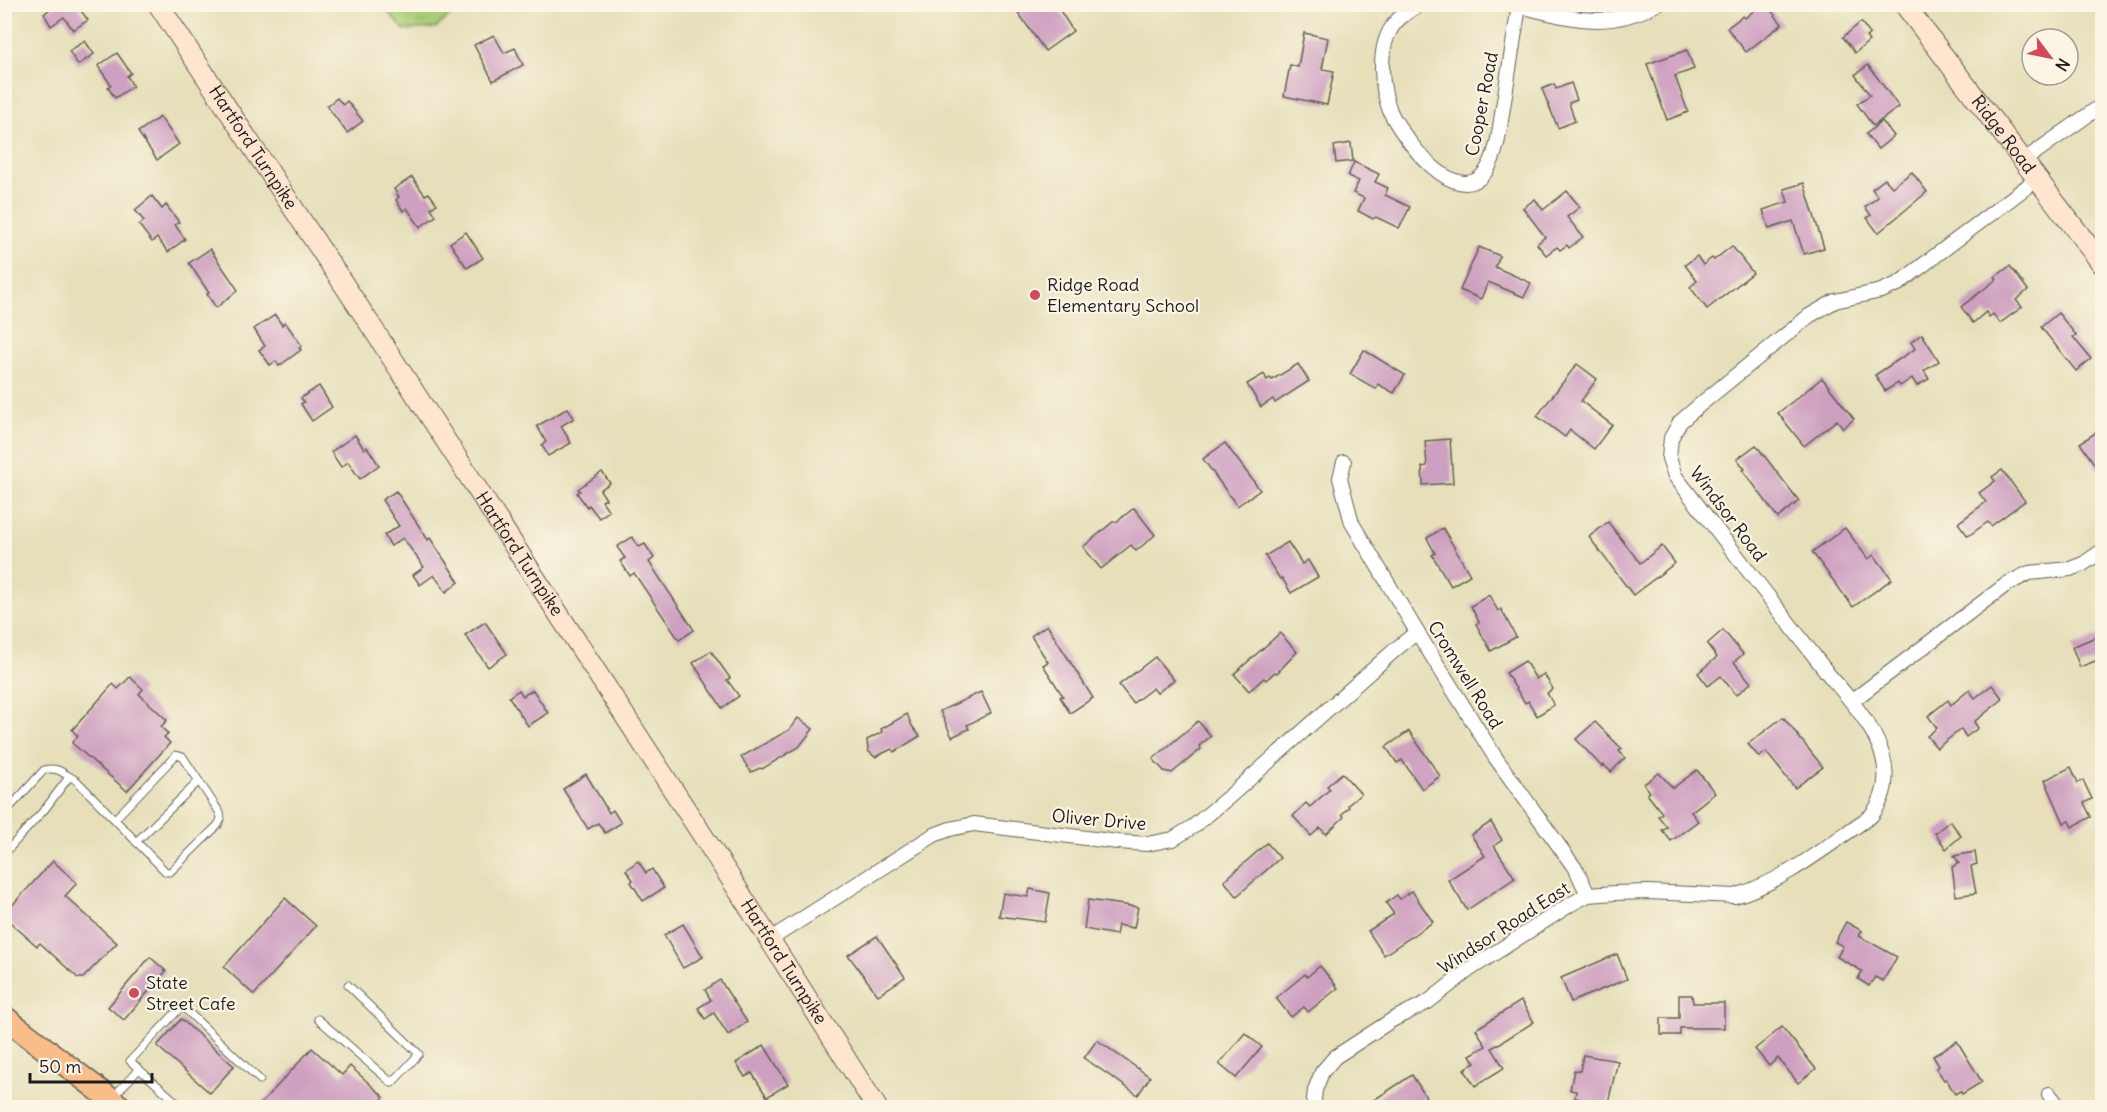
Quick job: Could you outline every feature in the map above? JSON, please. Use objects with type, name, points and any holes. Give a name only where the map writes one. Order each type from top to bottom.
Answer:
[{"type":"main road","name":"Hartford Turnpike","points":[[158,4],[351,295],[877,1107]]},
{"type":"main road","name":"Ridge Road","points":[[1904,4],[2103,264]]},
{"type":"main road","points":[[4,1017],[117,1103]]},
{"type":"street","name":"Cooper Road","points":[[1420,4],[1393,25],[1386,38],[1383,56],[1386,97],[1390,110],[1403,133],[1428,164],[1445,177],[1466,182],[1484,174],[1493,154],[1498,134],[1514,5],[1592,21],[1610,20],[1658,4]]},
{"type":"street","points":[[2024,161],[2103,105]]},
{"type":"street","name":"Windsor Road","points":[[1851,701],[1675,476],[1669,458],[1671,438],[1680,422],[1809,316],[1835,301],[1881,291],[1898,284],[2037,179]]},
{"type":"street","name":"Cromwell Road","points":[[1344,462],[1340,478],[1352,523],[1496,757],[1577,871],[1588,895]]},
{"type":"street","points":[[1851,701],[2007,584],[2029,573],[2070,569],[2083,564],[2103,551]]},
{"type":"street","name":"Oliver Drive","points":[[770,940],[934,835],[950,829],[974,824],[1118,843],[1147,844],[1173,839],[1194,826],[1230,796],[1395,648],[1417,632]]},
{"type":"street","name":"Windsor Road East","points":[[1313,1107],[1322,1072],[1335,1057],[1392,1020],[1428,1002],[1470,969],[1588,895],[1648,892],[1735,896],[1749,892],[1788,873],[1870,816],[1877,808],[1883,793],[1886,781],[1885,760],[1878,742],[1851,701]]},
{"type":"street","points":[[2049,1094],[2060,1107]]},
{"type":"lane","points":[[4,814],[44,771],[51,768],[59,770],[76,780],[162,870],[170,872],[218,825],[221,819],[220,813],[183,757],[176,755],[115,819]]},
{"type":"lane","points":[[4,854],[45,809],[69,777]]},
{"type":"lane","points":[[136,842],[199,781]]},
{"type":"lane","points":[[318,1018],[392,1083],[419,1054],[348,986]]},
{"type":"lane","points":[[183,1107],[130,1061],[182,1006],[260,1080]]},
{"type":"lane","points":[[117,1103],[139,1069]]},
{"type":"green space","points":[[382,5],[461,5],[436,28],[404,30]]},
{"type":"building","points":[[56,4],[82,4],[78,7],[88,20],[73,30],[64,17],[51,26],[44,14]]},
{"type":"building","points":[[1012,4],[1056,4],[1073,31],[1045,51]]},
{"type":"building","points":[[1762,4],[1766,4],[1782,24],[1746,52],[1727,28],[1743,16],[1745,18]]},
{"type":"building","points":[[1861,22],[1870,34],[1866,37],[1869,41],[1855,53],[1843,37]]},
{"type":"building","points":[[1304,33],[1328,38],[1322,69],[1334,71],[1327,105],[1284,96],[1290,65],[1298,67]]},
{"type":"building","points":[[494,35],[504,53],[515,48],[523,65],[493,81],[474,45]]},
{"type":"building","points":[[85,41],[94,54],[78,65],[69,51]]},
{"type":"building","points":[[1687,50],[1694,69],[1675,76],[1688,112],[1667,120],[1647,64]]},
{"type":"building","points":[[117,53],[131,73],[127,76],[133,86],[115,98],[108,87],[111,85],[98,66]]},
{"type":"building","points":[[1868,65],[1899,107],[1873,126],[1857,104],[1870,95],[1855,75]]},
{"type":"building","points":[[1571,83],[1577,100],[1569,103],[1575,121],[1558,128],[1542,89],[1554,84],[1556,89]]},
{"type":"building","points":[[337,98],[343,105],[347,101],[363,121],[347,133],[327,106]]},
{"type":"building","points":[[160,117],[179,144],[157,160],[138,132]]},
{"type":"building","points":[[1882,121],[1894,136],[1878,149],[1866,134]]},
{"type":"building","points":[[1351,143],[1353,161],[1336,163],[1334,146]]},
{"type":"building","points":[[1354,162],[1379,174],[1375,182],[1388,188],[1385,195],[1410,207],[1399,228],[1358,211],[1364,198],[1353,193],[1359,181],[1348,176]]},
{"type":"building","points":[[1912,172],[1927,192],[1878,233],[1867,218],[1871,215],[1865,207],[1878,197],[1872,189],[1885,179],[1892,187]]},
{"type":"building","points":[[412,177],[425,195],[429,193],[437,204],[431,208],[436,216],[420,227],[407,208],[403,211],[396,200],[399,197],[394,189]]},
{"type":"building","points":[[1804,183],[1824,248],[1804,254],[1793,221],[1769,229],[1763,210],[1788,202],[1784,189]]},
{"type":"building","points":[[1567,191],[1580,207],[1567,217],[1583,237],[1569,248],[1567,245],[1560,250],[1557,247],[1546,255],[1537,244],[1545,237],[1523,208],[1535,199],[1543,210]]},
{"type":"building","points":[[152,196],[162,209],[166,205],[179,222],[175,225],[185,239],[168,252],[157,238],[152,242],[139,225],[144,221],[135,210]]},
{"type":"building","points":[[466,232],[483,258],[467,268],[450,243]]},
{"type":"building","points":[[1732,246],[1753,273],[1707,309],[1690,287],[1697,281],[1685,265],[1697,256],[1703,265],[1712,258],[1714,260]]},
{"type":"building","points":[[1479,247],[1500,256],[1495,267],[1531,283],[1524,297],[1488,282],[1481,299],[1460,290]]},
{"type":"building","points":[[210,249],[238,290],[216,308],[189,263]]},
{"type":"building","points":[[2010,266],[2028,290],[2016,300],[2022,307],[2000,323],[1993,314],[1989,317],[1986,312],[1973,323],[1961,307]]},
{"type":"building","points":[[2058,313],[2076,335],[2073,337],[2091,359],[2076,371],[2041,327]]},
{"type":"building","points":[[275,315],[282,325],[285,322],[302,346],[299,348],[301,350],[279,366],[276,361],[270,365],[259,350],[265,346],[254,329]]},
{"type":"building","points":[[1922,334],[1939,361],[1924,371],[1929,379],[1917,386],[1912,378],[1900,386],[1898,383],[1885,391],[1875,375],[1915,349],[1911,342]]},
{"type":"building","points":[[1364,350],[1405,375],[1394,393],[1378,384],[1376,389],[1350,374]]},
{"type":"building","points":[[1298,364],[1309,381],[1275,403],[1273,399],[1261,407],[1247,384],[1264,374],[1267,380],[1270,378],[1272,380]]},
{"type":"building","points":[[1577,364],[1597,379],[1581,401],[1612,425],[1594,449],[1570,430],[1565,437],[1537,416]]},
{"type":"building","points":[[1822,378],[1854,419],[1843,428],[1837,420],[1804,446],[1778,413]]},
{"type":"building","points":[[319,386],[332,407],[312,421],[301,404],[304,402],[301,398]]},
{"type":"building","points":[[568,408],[574,418],[561,426],[571,443],[548,456],[542,445],[546,442],[537,426]]},
{"type":"building","points":[[2103,428],[2103,477],[2080,443]]},
{"type":"building","points":[[355,435],[364,449],[367,447],[379,465],[360,479],[348,462],[341,467],[331,452]]},
{"type":"building","points":[[1450,439],[1453,483],[1423,485],[1422,467],[1427,466],[1425,441]]},
{"type":"building","points":[[1225,443],[1260,490],[1237,506],[1203,459]]},
{"type":"building","points":[[1756,445],[1799,501],[1778,518],[1737,459]]},
{"type":"building","points":[[2002,470],[2025,501],[1991,526],[1988,522],[1968,536],[1958,523],[1986,502],[1979,493],[1995,481],[1992,477]]},
{"type":"building","points":[[602,472],[610,483],[600,490],[606,499],[602,501],[609,511],[599,518],[577,493],[580,491],[578,489]]},
{"type":"building","points":[[396,491],[459,582],[446,592],[434,575],[420,585],[413,575],[424,567],[403,538],[391,546],[384,535],[399,526],[382,500]]},
{"type":"building","points":[[1134,508],[1155,535],[1136,551],[1131,545],[1101,569],[1083,547],[1114,521],[1116,522]]},
{"type":"building","points":[[1608,522],[1640,563],[1662,546],[1675,563],[1633,595],[1589,537]]},
{"type":"building","points":[[1443,528],[1470,575],[1451,586],[1432,555],[1435,553],[1427,538]]},
{"type":"building","points":[[1845,528],[1868,559],[1874,555],[1892,579],[1853,607],[1812,552]]},
{"type":"building","points":[[632,537],[639,547],[645,544],[654,558],[649,562],[694,630],[679,640],[634,573],[630,576],[620,561],[625,558],[617,547]]},
{"type":"building","points":[[1288,542],[1302,564],[1308,560],[1318,577],[1291,593],[1265,556]]},
{"type":"building","points":[[1489,595],[1498,611],[1501,609],[1516,637],[1491,651],[1476,624],[1479,622],[1471,606]]},
{"type":"building","points":[[485,622],[507,654],[488,667],[465,635]]},
{"type":"building","points":[[1047,625],[1093,698],[1070,713],[1060,697],[1063,696],[1043,665],[1048,662],[1031,636]]},
{"type":"building","points":[[1723,630],[1743,654],[1734,662],[1751,683],[1736,695],[1721,676],[1708,686],[1698,673],[1717,657],[1707,644]]},
{"type":"building","points":[[1280,633],[1297,652],[1277,673],[1275,672],[1266,680],[1264,678],[1249,691],[1234,674]]},
{"type":"building","points":[[2103,634],[2103,658],[2080,667],[2072,647]]},
{"type":"building","points":[[711,651],[730,678],[727,680],[739,696],[722,708],[693,663]]},
{"type":"building","points":[[1155,657],[1174,680],[1157,693],[1153,688],[1133,703],[1119,685]]},
{"type":"building","points":[[1525,661],[1536,679],[1544,674],[1553,689],[1547,693],[1554,705],[1537,716],[1528,701],[1525,703],[1506,673]]},
{"type":"building","points":[[130,677],[143,689],[139,694],[167,720],[161,727],[168,734],[164,737],[170,743],[127,791],[72,743],[78,736],[72,730],[113,684],[118,689]]},
{"type":"building","points":[[1992,685],[2003,699],[1974,722],[1978,728],[1966,737],[1961,729],[1937,748],[1927,736],[1937,728],[1928,716],[1948,700],[1951,705],[1969,690],[1975,698]]},
{"type":"building","points":[[519,690],[523,696],[533,690],[548,713],[528,726],[509,697]]},
{"type":"building","points":[[981,692],[991,713],[967,725],[969,729],[952,737],[940,711]]},
{"type":"building","points":[[907,714],[912,726],[920,736],[894,752],[892,749],[875,757],[868,751],[867,740]]},
{"type":"building","points":[[1783,717],[1823,767],[1795,788],[1766,752],[1759,757],[1748,744]]},
{"type":"building","points":[[798,718],[813,729],[799,747],[762,769],[751,772],[741,757],[789,730]]},
{"type":"building","points":[[1198,721],[1211,736],[1199,746],[1201,749],[1172,773],[1164,771],[1153,759]]},
{"type":"building","points":[[1595,722],[1622,749],[1619,751],[1625,758],[1611,772],[1604,765],[1602,767],[1576,739]]},
{"type":"building","points":[[1409,731],[1440,776],[1422,789],[1402,760],[1397,763],[1386,747]]},
{"type":"building","points":[[2071,767],[2078,783],[2083,780],[2092,799],[2084,803],[2091,817],[2072,827],[2069,821],[2064,823],[2045,780]]},
{"type":"building","points":[[1697,770],[1715,793],[1691,812],[1698,821],[1671,841],[1662,830],[1667,827],[1658,816],[1662,813],[1647,794],[1650,792],[1644,784],[1659,773],[1673,788]]},
{"type":"building","points":[[1342,773],[1361,794],[1348,805],[1349,807],[1342,814],[1344,817],[1326,834],[1320,828],[1311,836],[1293,816],[1306,803],[1310,807],[1330,789],[1327,786]]},
{"type":"building","points":[[586,774],[609,813],[613,810],[621,823],[605,833],[598,823],[588,829],[563,789]]},
{"type":"building","points":[[1950,821],[1961,836],[1946,849],[1935,833]]},
{"type":"building","points":[[1491,822],[1502,840],[1494,846],[1515,878],[1467,910],[1448,880],[1485,856],[1471,835]]},
{"type":"building","points":[[1267,843],[1280,858],[1237,896],[1224,881]]},
{"type":"building","points":[[1975,852],[1977,864],[1971,866],[1976,893],[1956,896],[1952,867],[1959,863],[1954,856]]},
{"type":"building","points":[[53,861],[77,883],[65,896],[117,943],[83,978],[78,978],[40,943],[37,946],[4,917],[4,914]]},
{"type":"building","points":[[638,861],[646,873],[652,869],[664,888],[643,901],[626,870]]},
{"type":"building","points":[[1030,889],[1050,893],[1045,922],[999,916],[1003,893],[1028,897]]},
{"type":"building","points":[[1412,891],[1433,922],[1384,955],[1368,931],[1394,914],[1386,903],[1397,895],[1400,899]]},
{"type":"building","points":[[285,898],[316,926],[254,995],[224,967]]},
{"type":"building","points":[[1088,900],[1138,907],[1134,928],[1118,925],[1116,935],[1084,929]]},
{"type":"building","points":[[1846,922],[1862,931],[1859,936],[1897,957],[1883,981],[1875,977],[1869,986],[1858,979],[1862,971],[1837,957],[1843,946],[1835,942]]},
{"type":"building","points":[[683,924],[703,957],[683,968],[664,935]]},
{"type":"building","points":[[877,936],[905,977],[878,995],[848,955]]},
{"type":"building","points":[[1617,954],[1627,979],[1571,1002],[1561,978]]},
{"type":"building","points":[[150,957],[166,971],[124,1020],[108,1007]]},
{"type":"building","points":[[1320,966],[1338,988],[1308,1012],[1304,1007],[1291,1017],[1276,998],[1305,974],[1307,977]]},
{"type":"building","points":[[720,980],[747,1022],[728,1035],[714,1013],[705,1019],[698,1008],[711,1000],[705,990]]},
{"type":"building","points":[[1679,995],[1692,995],[1693,1003],[1724,1003],[1724,1028],[1680,1028],[1680,1035],[1661,1035],[1661,1018],[1679,1018]]},
{"type":"building","points":[[1521,1001],[1534,1022],[1492,1048],[1504,1068],[1475,1086],[1464,1069],[1475,1063],[1470,1055],[1486,1046],[1476,1029]]},
{"type":"building","points":[[181,1019],[234,1066],[210,1093],[157,1046]]},
{"type":"building","points":[[1782,1027],[1816,1069],[1798,1083],[1778,1058],[1769,1066],[1755,1049]]},
{"type":"building","points":[[1245,1033],[1262,1047],[1236,1078],[1219,1064]]},
{"type":"building","points":[[1097,1040],[1150,1077],[1138,1095],[1084,1058]]},
{"type":"building","points":[[1957,1041],[1982,1082],[1962,1094],[1960,1091],[1955,1094],[1946,1079],[1944,1080],[1936,1068],[1939,1066],[1933,1056]]},
{"type":"building","points":[[764,1045],[788,1084],[767,1097],[752,1073],[745,1077],[736,1063]]},
{"type":"building","points":[[312,1048],[342,1075],[350,1066],[384,1097],[375,1107],[258,1107]]},
{"type":"building","points":[[1583,1055],[1618,1061],[1607,1107],[1579,1107],[1580,1099],[1575,1098],[1576,1091],[1570,1090],[1574,1070],[1580,1071]]},
{"type":"building","points":[[1412,1075],[1426,1097],[1409,1107],[1363,1107]]},
{"type":"place","name":"Ridge Road Elementary School","points":[[1035,295]]},
{"type":"place","name":"State Street Cafe","points":[[134,993]]}]
